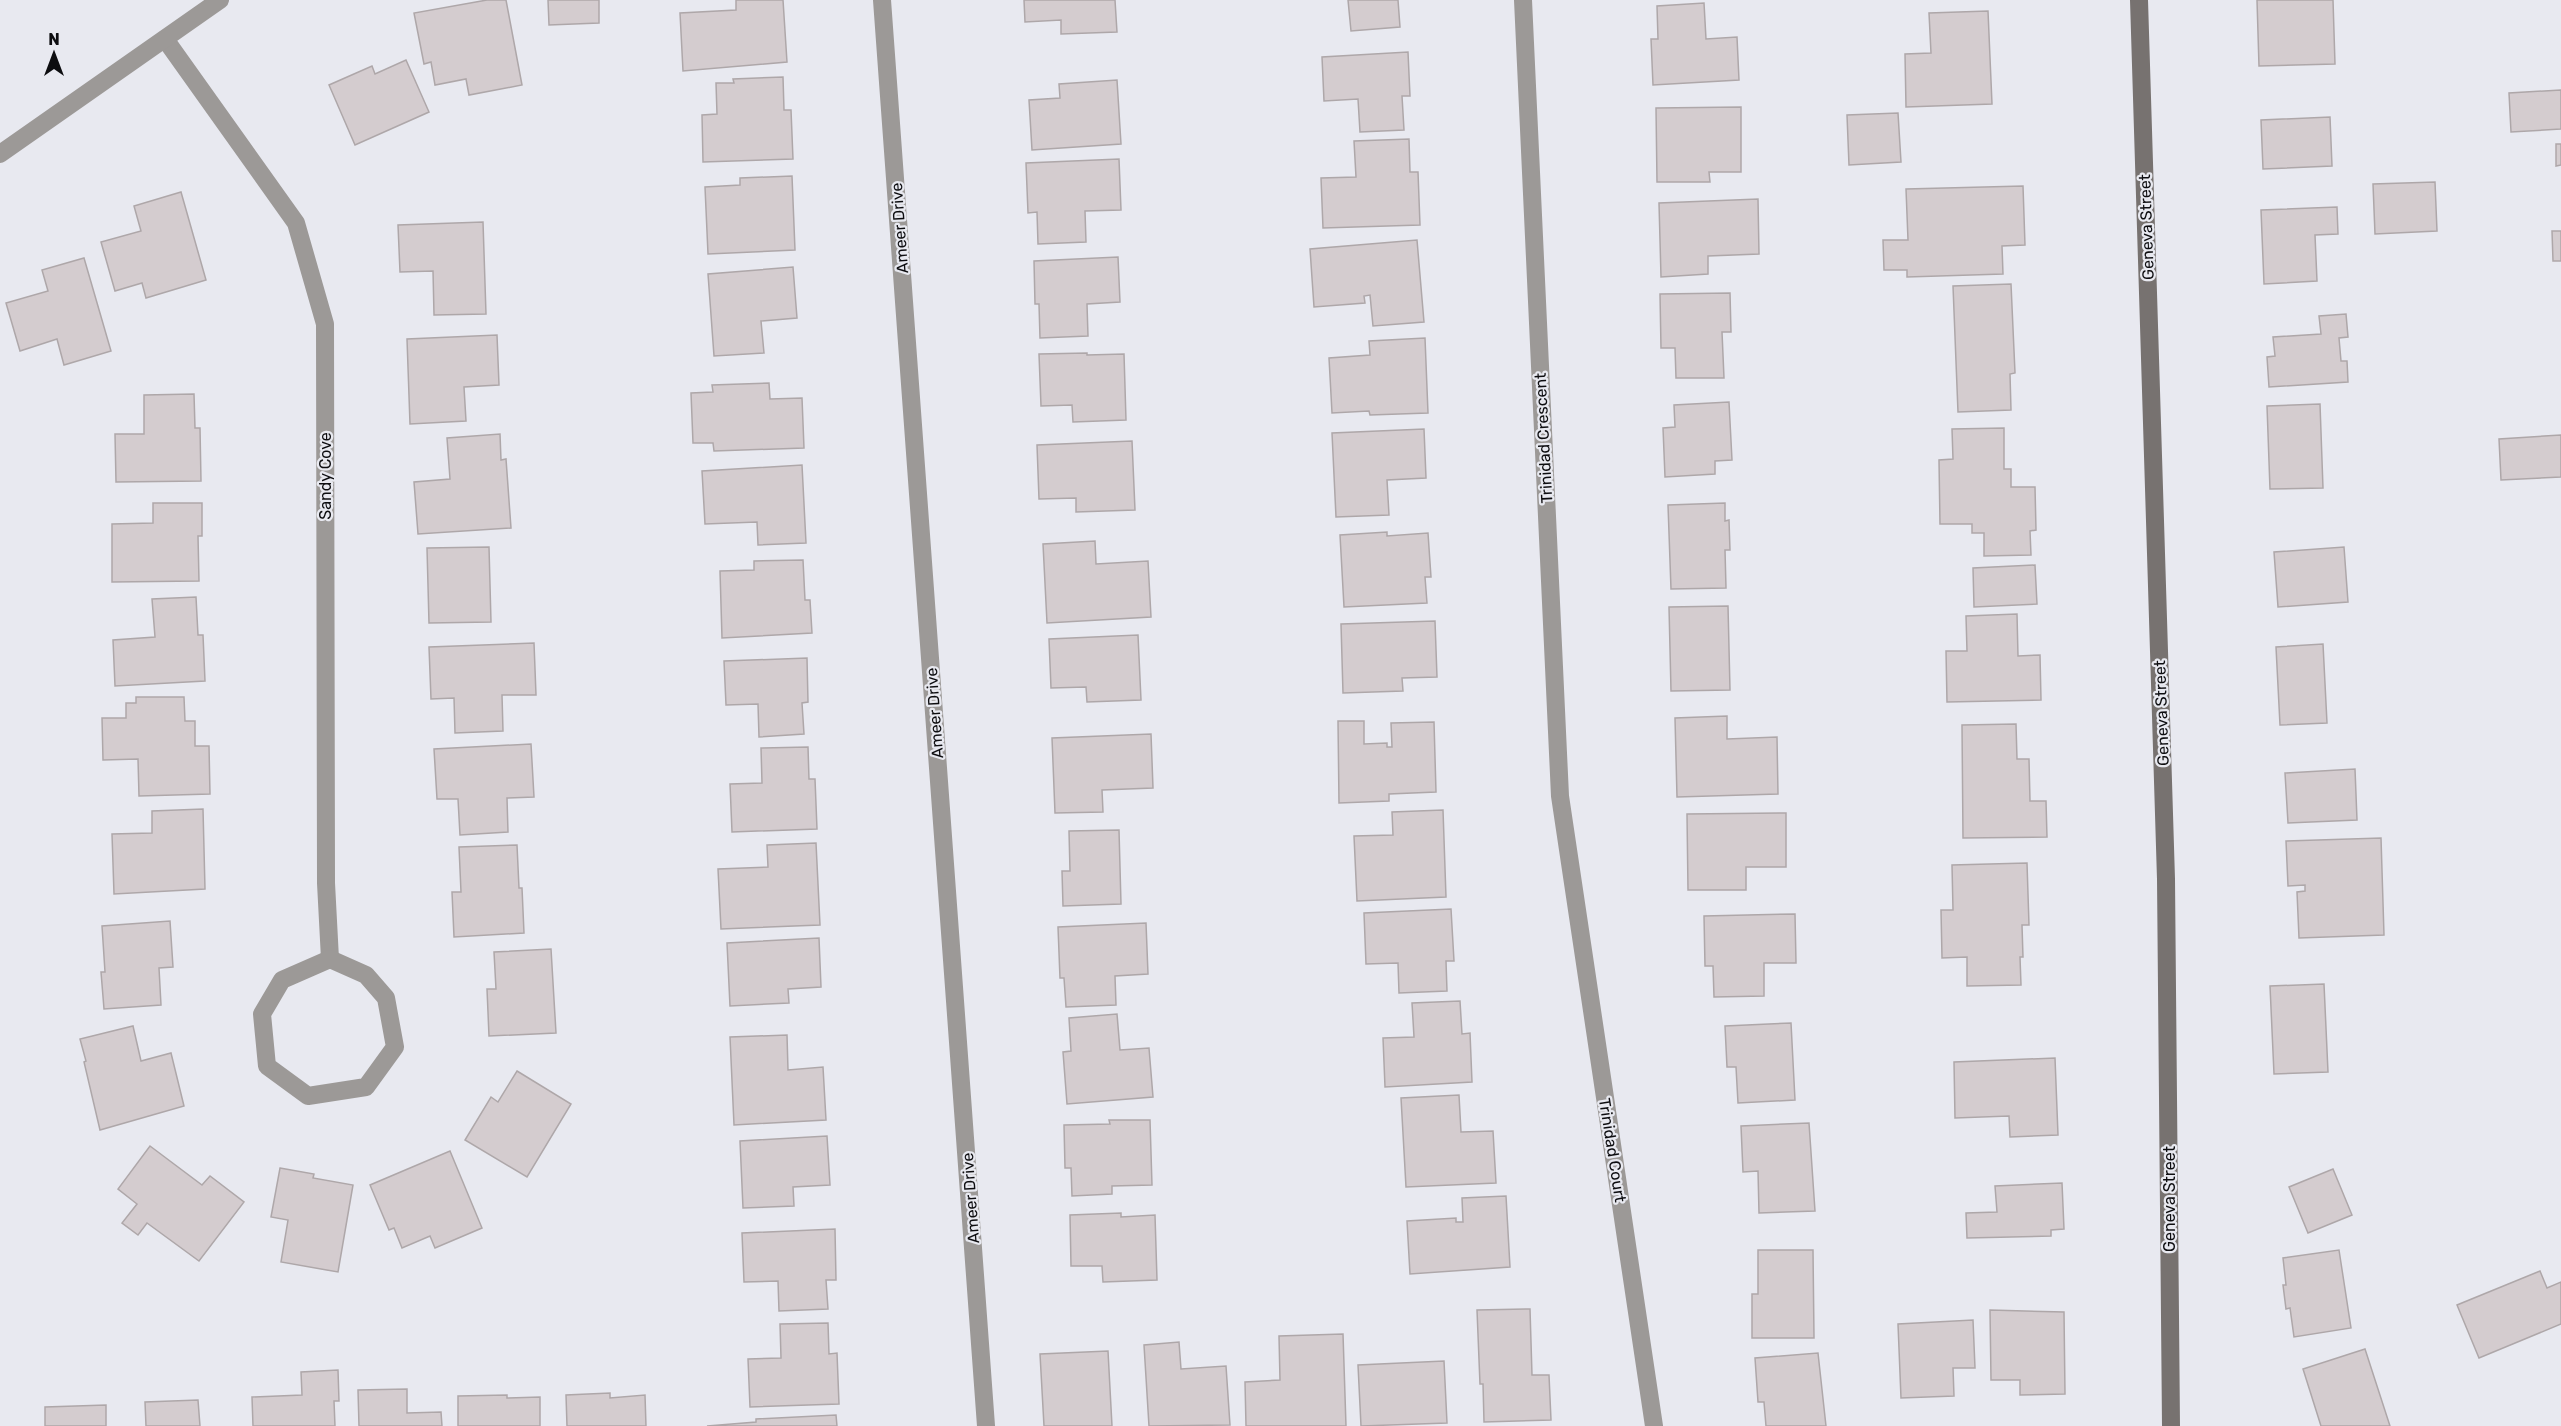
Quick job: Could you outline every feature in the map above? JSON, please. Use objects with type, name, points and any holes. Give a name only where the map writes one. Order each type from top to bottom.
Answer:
[{"type":"street","points":[[0,154],[220,0]]},
{"type":"street","name":"Ameer Drive","points":[[882,0],[987,1426]]},
{"type":"street","name":"Trinidad Crescent","points":[[1523,0],[1560,796],[1571,875]]},
{"type":"street","name":"Geneva Street","points":[[2139,0],[2166,879],[2171,1426]]},
{"type":"street","name":"Sandy Cove","points":[[165,39],[296,223],[325,324],[326,883],[330,958]]},
{"type":"street","name":"Trinidad Court","points":[[1571,875],[1654,1426]]},
{"type":"street","points":[[330,958],[366,975],[386,998],[394,1047],[366,1087],[308,1096],[267,1066],[262,1014],[282,980],[330,958]]},
{"type":"building","points":[[487,0],[506,0],[522,85],[469,95],[466,79],[435,85],[431,62],[424,64],[414,13]]},
{"type":"building","points":[[548,0],[599,0],[599,23],[549,25]]},
{"type":"building","points":[[736,0],[783,0],[787,62],[683,71],[680,13],[736,10]]},
{"type":"building","points":[[1024,0],[1115,0],[1117,32],[1061,34],[1061,20],[1025,22]]},
{"type":"building","points":[[1348,0],[1398,0],[1400,27],[1351,31]]},
{"type":"building","points":[[2257,0],[2333,0],[2335,64],[2259,66]]},
{"type":"building","points":[[1704,3],[1706,39],[1737,37],[1739,80],[1653,85],[1651,39],[1658,39],[1657,6]]},
{"type":"building","points":[[1988,11],[1992,104],[1906,107],[1905,54],[1931,53],[1929,13]]},
{"type":"building","points":[[1408,52],[1410,96],[1402,96],[1404,130],[1360,132],[1358,99],[1324,101],[1322,57]]},
{"type":"building","points":[[406,60],[429,112],[355,145],[329,85],[372,66],[375,74]]},
{"type":"building","points":[[783,77],[784,110],[791,110],[793,159],[703,162],[702,115],[717,114],[716,83],[734,83],[733,79]]},
{"type":"building","points":[[1117,80],[1121,144],[1032,150],[1029,100],[1060,98],[1059,84]]},
{"type":"building","points":[[2561,90],[2561,129],[2511,132],[2509,93]]},
{"type":"building","points":[[1741,107],[1741,172],[1709,172],[1710,182],[1657,182],[1656,108]]},
{"type":"building","points":[[1898,113],[1901,162],[1849,165],[1847,115]]},
{"type":"building","points":[[2330,117],[2332,166],[2263,169],[2261,120]]},
{"type":"building","points":[[1409,139],[1410,172],[1418,172],[1420,225],[1323,228],[1321,178],[1356,177],[1354,141]]},
{"type":"building","points":[[2556,144],[2561,144],[2561,165],[2556,166]]},
{"type":"building","points":[[1119,159],[1121,210],[1085,211],[1086,242],[1038,244],[1037,212],[1028,213],[1026,163]]},
{"type":"building","points":[[792,176],[795,250],[708,254],[705,187],[740,185],[740,178]]},
{"type":"building","points":[[2435,182],[2437,231],[2375,234],[2373,184]]},
{"type":"building","points":[[2023,186],[2025,245],[2002,246],[2003,274],[1907,277],[1907,270],[1884,270],[1883,240],[1908,240],[1906,189]]},
{"type":"building","points":[[181,192],[206,280],[146,298],[142,283],[115,291],[101,242],[141,231],[134,206]]},
{"type":"building","points":[[1758,199],[1759,254],[1708,256],[1708,274],[1661,277],[1659,203]]},
{"type":"building","points":[[2337,207],[2338,234],[2315,235],[2317,281],[2264,284],[2261,210]]},
{"type":"building","points":[[483,222],[486,314],[434,315],[433,271],[400,272],[398,225]]},
{"type":"building","points":[[2552,231],[2561,231],[2561,261],[2553,261]]},
{"type":"building","points":[[1417,240],[1424,322],[1373,326],[1370,295],[1364,296],[1365,303],[1314,307],[1310,249]]},
{"type":"building","points":[[1118,257],[1120,302],[1087,304],[1088,336],[1040,338],[1039,304],[1035,304],[1034,261]]},
{"type":"building","points":[[84,258],[111,351],[64,365],[57,339],[20,351],[6,303],[48,291],[42,270]]},
{"type":"building","points":[[793,267],[797,318],[761,321],[764,353],[714,356],[708,274]]},
{"type":"building","points":[[2011,284],[2015,373],[2010,374],[2011,410],[1958,412],[1953,286]]},
{"type":"building","points":[[1730,293],[1731,332],[1722,332],[1724,378],[1676,378],[1675,348],[1661,348],[1660,294]]},
{"type":"building","points":[[2346,314],[2348,337],[2339,338],[2341,361],[2347,361],[2348,382],[2269,387],[2267,357],[2275,356],[2273,337],[2321,334],[2319,316]]},
{"type":"building","points":[[497,335],[499,385],[464,387],[466,421],[410,424],[407,339]]},
{"type":"building","points":[[1425,338],[1428,413],[1370,415],[1369,411],[1332,413],[1329,358],[1370,355],[1369,341]]},
{"type":"building","points":[[1087,353],[1087,355],[1124,354],[1126,420],[1073,422],[1072,405],[1041,406],[1039,354]]},
{"type":"building","points":[[769,383],[770,399],[802,398],[804,448],[714,451],[713,443],[693,443],[691,393],[713,392],[712,385]]},
{"type":"building","points":[[194,394],[195,428],[200,428],[201,481],[116,482],[115,434],[144,434],[144,395]]},
{"type":"building","points":[[1729,402],[1732,460],[1715,461],[1715,474],[1665,477],[1663,428],[1675,427],[1674,405]]},
{"type":"building","points":[[2320,404],[2323,488],[2270,489],[2267,406]]},
{"type":"building","points":[[2004,428],[2004,469],[2011,469],[2011,487],[2035,487],[2036,530],[2030,531],[2031,555],[1984,556],[1984,533],[1972,533],[1972,524],[1940,524],[1939,460],[1953,459],[1952,429]]},
{"type":"building","points":[[1424,429],[1426,478],[1387,480],[1389,515],[1336,517],[1332,433]]},
{"type":"building","points":[[500,434],[501,460],[506,459],[511,528],[418,534],[414,482],[450,479],[447,438]]},
{"type":"building","points":[[2561,435],[2561,477],[2501,480],[2499,439]]},
{"type":"building","points":[[1132,441],[1135,510],[1076,512],[1076,498],[1039,499],[1037,445]]},
{"type":"building","points":[[802,465],[806,543],[758,545],[757,522],[705,524],[702,471]]},
{"type":"building","points":[[153,503],[202,503],[202,536],[198,536],[199,581],[112,582],[112,524],[153,523]]},
{"type":"building","points":[[1725,503],[1725,521],[1729,520],[1730,550],[1725,550],[1726,588],[1671,589],[1668,505]]},
{"type":"building","points":[[1387,532],[1387,536],[1428,533],[1431,577],[1425,577],[1427,603],[1344,607],[1340,535]]},
{"type":"building","points":[[1095,541],[1096,564],[1148,561],[1151,617],[1047,623],[1043,544]]},
{"type":"building","points":[[489,547],[491,622],[429,623],[427,548]]},
{"type":"building","points":[[2344,547],[2348,602],[2278,607],[2274,552]]},
{"type":"building","points":[[803,560],[805,600],[810,600],[812,633],[722,638],[720,571],[754,570],[754,561]]},
{"type":"building","points":[[2035,565],[2037,604],[1974,607],[1973,568]]},
{"type":"building","points":[[196,597],[198,635],[203,635],[205,681],[115,686],[113,640],[155,637],[152,599]]},
{"type":"building","points":[[1728,606],[1730,690],[1671,691],[1669,607]]},
{"type":"building","points":[[2017,614],[2018,656],[2040,655],[2041,700],[1947,702],[1946,651],[1967,651],[1966,616]]},
{"type":"building","points":[[1435,621],[1437,677],[1402,678],[1403,691],[1343,693],[1341,624]]},
{"type":"building","points":[[1138,635],[1141,700],[1087,702],[1086,687],[1051,688],[1049,639]]},
{"type":"building","points":[[534,643],[536,695],[502,695],[503,731],[455,733],[454,698],[431,699],[429,647]]},
{"type":"building","points":[[2323,644],[2327,723],[2280,725],[2276,647]]},
{"type":"building","points":[[807,658],[808,702],[802,703],[804,734],[759,737],[758,704],[726,705],[724,661]]},
{"type":"building","points":[[136,697],[184,697],[185,721],[195,721],[195,746],[209,746],[210,794],[139,796],[138,759],[103,760],[102,718],[126,718],[126,703],[136,703]]},
{"type":"building","points":[[1727,716],[1727,739],[1777,737],[1778,794],[1677,797],[1675,718]]},
{"type":"building","points":[[1338,721],[1364,721],[1364,744],[1387,743],[1387,747],[1392,747],[1391,723],[1434,722],[1436,792],[1389,794],[1389,801],[1339,803]]},
{"type":"building","points":[[2016,724],[2017,759],[2029,759],[2030,801],[2046,801],[2047,837],[1963,838],[1962,725]]},
{"type":"building","points":[[1151,734],[1153,788],[1102,790],[1103,812],[1055,813],[1052,738]]},
{"type":"building","points":[[531,744],[534,797],[507,798],[508,832],[460,835],[458,799],[437,799],[434,749]]},
{"type":"building","points":[[808,747],[809,779],[815,779],[817,829],[732,832],[730,784],[762,783],[761,748]]},
{"type":"building","points":[[2355,769],[2357,820],[2288,823],[2285,773]]},
{"type":"building","points":[[203,809],[205,889],[114,894],[112,834],[152,833],[152,811]]},
{"type":"building","points":[[1443,810],[1446,897],[1357,901],[1354,836],[1393,835],[1392,812]]},
{"type":"building","points":[[1786,813],[1786,867],[1746,867],[1746,890],[1688,890],[1687,814]]},
{"type":"building","points":[[1119,830],[1121,904],[1063,906],[1062,871],[1070,871],[1069,831]]},
{"type":"building","points":[[2381,838],[2384,935],[2299,938],[2297,892],[2305,891],[2305,885],[2288,886],[2286,841]]},
{"type":"building","points":[[816,843],[820,925],[721,929],[718,869],[768,867],[767,845]]},
{"type":"building","points":[[517,845],[524,933],[454,937],[452,892],[461,892],[459,847]]},
{"type":"building","points":[[2027,863],[2029,925],[2022,925],[2021,985],[1967,986],[1967,957],[1942,958],[1941,910],[1953,910],[1952,865]]},
{"type":"building","points":[[1451,909],[1454,961],[1446,961],[1447,991],[1399,993],[1398,963],[1366,964],[1364,913]]},
{"type":"building","points":[[1795,914],[1796,963],[1764,963],[1764,996],[1714,997],[1713,966],[1705,966],[1704,916]]},
{"type":"building","points":[[170,921],[173,967],[159,968],[161,1005],[104,1009],[101,972],[105,972],[102,926]]},
{"type":"building","points":[[1146,923],[1148,974],[1115,976],[1116,1005],[1066,1007],[1064,978],[1060,978],[1058,927]]},
{"type":"building","points":[[819,938],[821,987],[788,989],[789,1003],[730,1006],[727,943]]},
{"type":"building","points":[[551,949],[556,1033],[489,1036],[487,989],[496,989],[494,952]]},
{"type":"building","points":[[2324,984],[2328,1072],[2274,1074],[2270,986]]},
{"type":"building","points":[[1460,1001],[1462,1034],[1470,1033],[1472,1082],[1385,1087],[1383,1038],[1414,1037],[1412,1003]]},
{"type":"building","points":[[1117,1014],[1120,1050],[1149,1048],[1153,1097],[1067,1104],[1063,1052],[1071,1051],[1069,1018]]},
{"type":"building","points":[[1791,1023],[1795,1100],[1738,1103],[1736,1067],[1727,1067],[1725,1026]]},
{"type":"building","points":[[133,1026],[141,1061],[171,1053],[184,1106],[100,1130],[80,1039]]},
{"type":"building","points":[[787,1035],[788,1070],[823,1067],[826,1120],[734,1125],[730,1037]]},
{"type":"building","points":[[2055,1058],[2058,1135],[2010,1137],[2009,1116],[1955,1118],[1954,1062]]},
{"type":"building","points":[[517,1071],[571,1104],[527,1177],[465,1140],[491,1097],[498,1102]]},
{"type":"building","points":[[1459,1095],[1461,1132],[1493,1131],[1496,1183],[1406,1187],[1401,1098]]},
{"type":"building","points":[[1109,1120],[1150,1120],[1152,1185],[1112,1186],[1112,1194],[1072,1196],[1071,1168],[1065,1168],[1064,1125],[1110,1124]]},
{"type":"building","points":[[1809,1123],[1815,1211],[1759,1213],[1758,1171],[1743,1172],[1741,1126]]},
{"type":"building","points":[[827,1136],[830,1185],[793,1187],[794,1206],[743,1208],[740,1141]]},
{"type":"building","points":[[150,1146],[202,1185],[210,1176],[244,1202],[199,1261],[147,1223],[138,1235],[122,1223],[137,1204],[118,1189]]},
{"type":"building","points":[[450,1151],[482,1228],[435,1248],[430,1236],[402,1248],[394,1228],[389,1230],[370,1185]]},
{"type":"building","points":[[280,1168],[314,1174],[313,1178],[353,1185],[338,1272],[281,1262],[288,1220],[271,1217]]},
{"type":"building","points":[[2333,1169],[2352,1215],[2308,1233],[2289,1187]]},
{"type":"building","points":[[2062,1183],[2064,1229],[2051,1230],[2051,1236],[1967,1238],[1966,1213],[1997,1212],[1995,1186]]},
{"type":"building","points":[[1506,1196],[1510,1267],[1410,1274],[1407,1221],[1456,1218],[1456,1222],[1463,1222],[1462,1198]]},
{"type":"building","points":[[1121,1213],[1121,1217],[1155,1215],[1157,1280],[1103,1282],[1102,1266],[1071,1266],[1070,1215]]},
{"type":"building","points":[[835,1229],[836,1280],[826,1280],[828,1309],[779,1311],[778,1281],[744,1282],[742,1233]]},
{"type":"building","points":[[1758,1250],[1813,1250],[1814,1338],[1752,1338],[1752,1294],[1758,1294]]},
{"type":"building","points":[[2339,1250],[2351,1328],[2294,1337],[2290,1308],[2286,1309],[2283,1258]]},
{"type":"building","points":[[2540,1271],[2547,1288],[2561,1282],[2561,1324],[2479,1358],[2457,1305]]},
{"type":"building","points":[[1530,1309],[1532,1375],[1549,1375],[1551,1420],[1484,1422],[1477,1310]]},
{"type":"building","points":[[1990,1310],[2064,1312],[2065,1394],[2020,1395],[2020,1380],[1991,1380]]},
{"type":"building","points":[[1973,1320],[1975,1368],[1953,1368],[1954,1396],[1901,1398],[1898,1324]]},
{"type":"building","points":[[828,1323],[829,1354],[837,1353],[839,1404],[750,1407],[748,1359],[781,1358],[780,1324]]},
{"type":"building","points":[[1343,1334],[1346,1426],[1246,1426],[1245,1382],[1280,1380],[1279,1336]]},
{"type":"building","points":[[1179,1342],[1181,1369],[1226,1366],[1230,1425],[1149,1426],[1144,1345]]},
{"type":"building","points":[[2365,1349],[2390,1426],[2321,1426],[2303,1369]]},
{"type":"building","points":[[1108,1351],[1112,1426],[1044,1426],[1040,1354]]},
{"type":"building","points":[[1818,1353],[1826,1426],[1766,1426],[1764,1402],[1758,1402],[1755,1358]]},
{"type":"building","points":[[1444,1361],[1447,1423],[1361,1426],[1358,1365]]},
{"type":"building","points":[[338,1370],[339,1401],[334,1401],[335,1426],[253,1426],[252,1397],[302,1395],[301,1372]]},
{"type":"building","points":[[407,1389],[407,1413],[441,1412],[442,1426],[359,1426],[358,1390]]},
{"type":"building","points":[[610,1393],[610,1398],[645,1395],[646,1426],[567,1426],[566,1395]]},
{"type":"building","points":[[507,1395],[507,1398],[540,1397],[540,1426],[458,1426],[458,1396]]},
{"type":"building","points":[[198,1400],[200,1426],[146,1426],[145,1402]]},
{"type":"building","points":[[106,1405],[106,1426],[45,1426],[45,1407]]},
{"type":"building","points":[[836,1415],[837,1426],[707,1426],[756,1422],[756,1419]]}]
